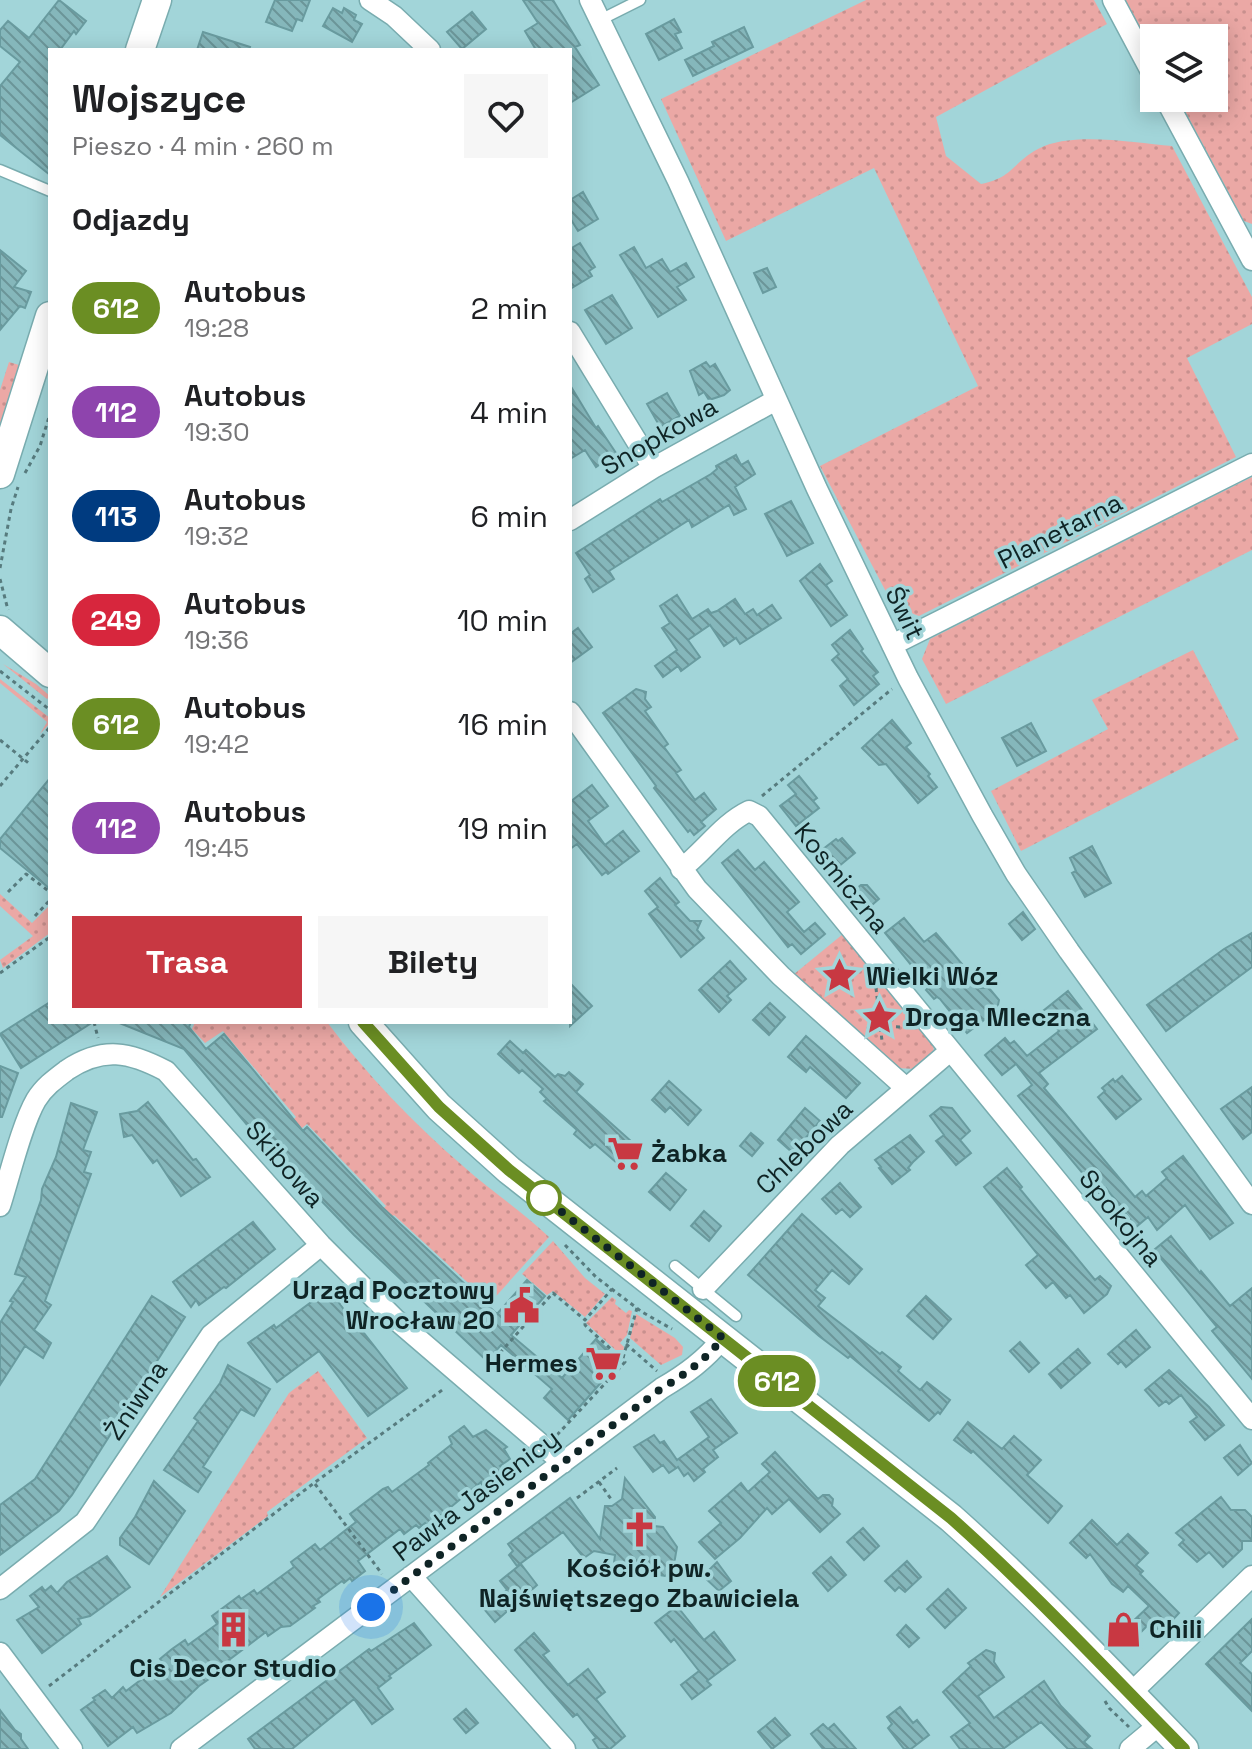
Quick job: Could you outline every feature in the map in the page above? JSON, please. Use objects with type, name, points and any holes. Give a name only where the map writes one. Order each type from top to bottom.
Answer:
[{"type":"street","points":[[141,48],[157,0]]},
{"type":"street","points":[[370,0],[394,16],[428,48]]},
{"type":"street","points":[[1113,0],[1140,51]]},
{"type":"street","name":"Świt","points":[[597,6],[776,400],[908,678],[1016,874],[1252,1204]]},
{"type":"street","points":[[1173,112],[1251,256]]},
{"type":"street","points":[[0,474],[48,322]]},
{"type":"street","points":[[572,335],[653,468]]},
{"type":"street","name":"Snopkowa","points":[[572,519],[653,468],[776,400]]},
{"type":"street","name":"Planetarna","points":[[892,645],[1252,464]]},
{"type":"street","points":[[4,620],[48,671]]},
{"type":"street","points":[[0,654],[48,682]]},
{"type":"street","points":[[572,715],[681,869],[781,976],[906,1088]]},
{"type":"street","points":[[681,869],[700,855],[713,837],[749,811]]},
{"type":"street","name":"Kosmiczna","points":[[749,811],[759,816],[950,1051]]},
{"type":"street","points":[[365,1024],[411,1078],[477,1143],[552,1206],[730,1327],[951,1518],[1035,1595],[1131,1693],[1144,1737],[1184,1749]]},
{"type":"street","name":"Chlebowa","points":[[703,1289],[840,1145],[950,1051]]},
{"type":"street","name":"Spokojna","points":[[950,1051],[1252,1419]]},
{"type":"street","name":"Skibowa","points":[[0,1206],[35,1101],[50,1082],[83,1059],[123,1054],[142,1058],[166,1071],[321,1245],[395,1319],[563,1463]]},
{"type":"street","name":"Żniwna","points":[[0,1589],[58,1547],[85,1522],[211,1335],[321,1245]]},
{"type":"street","name":"Pawła Jasienicy","points":[[181,1749],[709,1356],[730,1327]]},
{"type":"street","points":[[411,1576],[565,1749]]},
{"type":"street","points":[[1131,1693],[1252,1576]]},
{"type":"street","points":[[0,1653],[72,1749]]},
{"type":"lane","points":[[597,6],[640,0]]},
{"type":"lane","points":[[0,170],[48,190]]},
{"type":"lane","points":[[675,1266],[703,1289],[730,1327]]},
{"type":"path","points":[[0,566],[19,484],[40,446],[48,420]]},
{"type":"path","points":[[0,579],[4,620]]},
{"type":"path","points":[[0,671],[48,708]]},
{"type":"path","points":[[749,811],[761,797],[908,678]]},
{"type":"path","points":[[0,786],[48,729]]},
{"type":"path","points":[[0,740],[31,765]]},
{"type":"path","points":[[8,892],[26,874],[48,890]]},
{"type":"path","points":[[35,916],[48,902]]},
{"type":"path","points":[[0,973],[48,938]]},
{"type":"path","points":[[876,961],[882,1067]]},
{"type":"path","points":[[95,1024],[100,1045]]},
{"type":"path","points":[[880,1026],[902,1027]]},
{"type":"path","points":[[585,1320],[612,1289]]},
{"type":"path","points":[[33,1698],[314,1483],[466,1380],[553,1293],[623,1359]]},
{"type":"path","points":[[555,1437],[625,1362],[626,1344],[637,1308]]},
{"type":"path","points":[[626,1344],[658,1371]]},
{"type":"path","points":[[577,1498],[617,1468]]},
{"type":"path","points":[[599,1482],[611,1499]]},
{"type":"path","points":[[314,1483],[394,1590]]},
{"type":"path","points":[[1104,1698],[1109,1708],[1144,1737]]},
{"type":"shaded area","points":[[866,0],[1094,0],[1107,24],[936,117],[946,156],[981,184],[1000,178],[1029,154],[1052,144],[1085,139],[1172,146],[1252,297],[1252,324],[1187,358],[1236,457],[919,616],[894,607],[820,466],[978,386],[874,168],[726,241],[661,99]]},
{"type":"shaded area","points":[[1125,0],[1252,0],[1252,224],[1244,221],[1186,112],[1228,112],[1228,24],[1140,24],[1140,28]]},
{"type":"shaded area","points":[[9,362],[19,365],[0,424],[0,390]]},
{"type":"shaded area","points":[[1252,477],[1252,550],[946,704],[922,659],[930,639]]},
{"type":"shaded area","points":[[1193,650],[1239,739],[1021,851],[991,791],[1108,729],[1092,700]]},
{"type":"shaded area","points":[[3,664],[36,684],[48,694],[47,699]]},
{"type":"shaded area","points":[[0,679],[48,716],[48,725],[40,734],[47,722],[0,683]]},
{"type":"shaded area","points":[[0,894],[32,923],[48,907],[48,934],[3,968],[0,960],[33,936],[0,906]]},
{"type":"shaded area","points":[[843,934],[934,1044],[933,1054],[915,1069],[897,1068],[793,975]]},
{"type":"shaded area","points":[[194,1024],[328,1024],[374,1080],[426,1133],[549,1237],[490,1303],[394,1215],[364,1245],[355,1236],[386,1206],[307,1124],[272,1152],[265,1145],[296,1117],[223,1031],[205,1043],[192,1029]]},
{"type":"shaded area","points":[[553,1241],[585,1278],[605,1294],[585,1317],[553,1291],[547,1295],[522,1274]]},
{"type":"shaded area","points":[[612,1297],[626,1313],[632,1311],[627,1335],[620,1343],[624,1347],[622,1356],[586,1323]]},
{"type":"shaded area","points":[[636,1314],[675,1338],[683,1347],[682,1355],[661,1365],[630,1338]]},
{"type":"shaded area","points":[[318,1371],[367,1438],[160,1597],[289,1393]]},
{"type":"building","points":[[59,0],[86,21],[61,48],[48,48],[48,173],[0,135],[0,86],[20,62],[0,46],[0,30],[8,21],[29,38]]},
{"type":"building","points":[[275,0],[310,0],[302,21],[297,19],[292,31],[266,22]]},
{"type":"building","points":[[523,0],[553,0],[580,45],[575,47],[599,85],[572,102],[572,48],[535,48],[525,31],[538,23]]},
{"type":"building","points":[[333,8],[342,13],[344,8],[356,15],[354,20],[362,24],[352,42],[323,26]]},
{"type":"building","points":[[472,12],[486,29],[463,48],[447,32]]},
{"type":"building","points":[[674,19],[681,32],[675,34],[682,48],[659,60],[646,34]]},
{"type":"building","points":[[744,27],[753,47],[693,76],[685,60],[714,46],[712,42]]},
{"type":"building","points":[[203,32],[250,47],[250,48],[198,48]]},
{"type":"building","points":[[583,192],[598,219],[578,231],[572,221],[572,199]]},
{"type":"building","points":[[580,243],[595,267],[589,271],[592,276],[572,288],[572,248]]},
{"type":"building","points":[[634,247],[646,268],[662,259],[670,272],[686,263],[694,277],[677,287],[686,300],[658,317],[620,255]]},
{"type":"building","points":[[0,250],[26,271],[14,287],[31,292],[25,308],[20,306],[0,330]]},
{"type":"building","points":[[767,268],[776,287],[763,293],[754,273]]},
{"type":"building","points":[[612,295],[632,328],[606,344],[585,310]]},
{"type":"building","points":[[706,362],[710,367],[715,364],[730,390],[709,400],[704,392],[699,395],[690,371]]},
{"type":"building","points":[[572,388],[596,428],[598,426],[616,453],[596,467],[585,450],[572,458]]},
{"type":"building","points":[[667,393],[680,416],[660,427],[647,404]]},
{"type":"building","points":[[736,455],[741,465],[748,461],[755,474],[735,487],[746,509],[734,515],[729,505],[692,527],[689,520],[609,571],[614,579],[593,592],[585,579],[590,575],[576,553],[660,499],[662,502],[711,474],[717,469],[716,466]]},
{"type":"building","points":[[791,501],[813,543],[787,556],[765,514]]},
{"type":"building","points":[[820,564],[832,581],[826,585],[847,615],[831,626],[800,581]]},
{"type":"building","points":[[677,595],[692,619],[708,609],[711,613],[717,611],[735,599],[745,614],[753,609],[757,615],[772,605],[781,618],[740,644],[736,638],[724,646],[710,625],[688,640],[700,657],[681,671],[678,666],[663,677],[655,666],[677,650],[662,628],[670,623],[660,606]]},
{"type":"building","points":[[578,628],[592,647],[572,662],[572,632]]},
{"type":"building","points":[[850,630],[863,649],[861,651],[878,672],[873,676],[879,684],[854,705],[840,686],[848,679],[832,660],[839,654],[832,645]]},
{"type":"building","points":[[636,689],[646,692],[645,699],[651,707],[645,711],[668,744],[664,747],[681,770],[676,773],[695,800],[704,793],[716,809],[701,822],[705,826],[694,835],[690,830],[688,832],[654,788],[656,786],[603,713]]},
{"type":"building","points":[[892,720],[911,743],[906,747],[930,774],[928,776],[937,787],[918,803],[886,764],[879,765],[862,748]]},
{"type":"building","points":[[1031,723],[1046,751],[1017,766],[1002,738]]},
{"type":"building","points":[[799,776],[817,798],[813,801],[819,808],[796,826],[780,806],[796,794],[788,785]]},
{"type":"building","points":[[48,780],[48,887],[0,848],[0,839]]},
{"type":"building","points":[[592,785],[608,806],[588,821],[605,845],[623,831],[639,851],[608,874],[602,875],[577,844],[572,848],[572,800]]},
{"type":"building","points":[[842,838],[855,853],[833,871],[818,853]]},
{"type":"building","points":[[1092,846],[1111,883],[1085,897],[1072,873],[1076,871],[1070,858]]},
{"type":"building","points":[[738,850],[755,870],[764,862],[799,902],[787,912],[804,932],[815,923],[825,934],[801,954],[792,944],[788,947],[722,863]]},
{"type":"building","points":[[660,878],[679,902],[675,905],[690,921],[701,921],[697,930],[704,938],[681,957],[649,914],[658,907],[645,891]]},
{"type":"building","points":[[861,885],[867,885],[879,899],[866,910],[851,893]]},
{"type":"building","points":[[1023,912],[1035,929],[1022,940],[1009,924]]},
{"type":"building","points":[[904,918],[924,942],[936,933],[967,970],[964,973],[979,988],[989,988],[999,1000],[997,1010],[967,1033],[940,999],[934,999],[926,990],[929,987],[885,933]]},
{"type":"building","points":[[1252,933],[1252,967],[1166,1031],[1147,1005],[1224,949]]},
{"type":"building","points":[[730,961],[746,979],[727,996],[731,1000],[719,1012],[699,990]]},
{"type":"building","points":[[572,985],[592,1006],[570,1026],[572,1024]]},
{"type":"building","points":[[1068,991],[1097,1029],[1039,1073],[1048,1084],[1044,1088],[1135,1197],[1142,1191],[1146,1196],[1167,1178],[1162,1172],[1183,1156],[1233,1223],[1210,1239],[1185,1205],[1157,1230],[1148,1217],[1136,1227],[1106,1188],[1099,1193],[1018,1096],[1032,1085],[1016,1064],[1002,1075],[985,1055],[1005,1038],[1010,1044],[1014,1041],[1027,1056],[1059,1031],[1043,1011]]},
{"type":"building","points":[[48,1003],[48,1024],[90,1024],[21,1068],[0,1034]]},
{"type":"building","points":[[770,1003],[785,1017],[769,1035],[753,1020]]},
{"type":"building","points":[[122,1024],[190,1024],[189,1027],[206,1049],[224,1034],[303,1131],[307,1127],[382,1207],[497,1314],[527,1280],[545,1296],[511,1335],[562,1378],[596,1339],[620,1361],[568,1420],[544,1398],[552,1389],[501,1345],[487,1361],[354,1235],[265,1142],[263,1144],[184,1049]]},
{"type":"building","points":[[806,1036],[860,1083],[846,1098],[810,1067],[806,1072],[788,1057]]},
{"type":"building","points":[[510,1041],[523,1053],[526,1050],[555,1077],[558,1074],[565,1076],[569,1072],[583,1084],[576,1092],[641,1150],[624,1169],[595,1144],[590,1148],[574,1134],[577,1130],[544,1101],[547,1099],[540,1092],[543,1089],[498,1054]]},
{"type":"building","points":[[0,1066],[18,1073],[2,1117],[0,1117]]},
{"type":"building","points":[[1122,1076],[1141,1099],[1116,1119],[1098,1097],[1105,1091],[1102,1088]]},
{"type":"building","points":[[669,1081],[701,1110],[688,1125],[670,1107],[665,1112],[652,1100]]},
{"type":"building","points":[[1252,1087],[1252,1132],[1243,1139],[1221,1109]]},
{"type":"building","points":[[148,1102],[210,1177],[181,1196],[157,1160],[153,1163],[132,1135],[124,1137],[120,1114],[137,1111]]},
{"type":"building","points":[[71,1103],[97,1112],[83,1150],[91,1152],[84,1172],[91,1174],[45,1301],[51,1305],[34,1330],[51,1343],[43,1358],[25,1346],[0,1385],[0,1323],[26,1277],[15,1274],[42,1189],[56,1157]]},
{"type":"building","points":[[941,1107],[952,1108],[970,1131],[960,1140],[971,1153],[956,1165],[936,1141],[944,1135],[930,1116]]},
{"type":"building","points":[[805,1108],[820,1121],[793,1153],[778,1140]]},
{"type":"building","points":[[751,1133],[763,1143],[752,1156],[740,1146]]},
{"type":"building","points":[[910,1135],[924,1152],[908,1168],[910,1170],[892,1184],[875,1160]]},
{"type":"building","points":[[1007,1168],[1022,1187],[1020,1189],[1095,1280],[1100,1276],[1111,1286],[1107,1294],[1084,1313],[1070,1295],[1066,1298],[1053,1282],[1046,1288],[1026,1265],[1038,1255],[984,1187]]},
{"type":"building","points":[[666,1173],[686,1190],[670,1210],[649,1192]]},
{"type":"building","points":[[840,1183],[861,1207],[850,1217],[842,1209],[836,1214],[822,1199]]},
{"type":"building","points":[[704,1211],[721,1226],[709,1241],[691,1226]]},
{"type":"building","points":[[802,1214],[862,1269],[849,1284],[832,1270],[815,1290],[825,1298],[818,1306],[901,1367],[898,1371],[920,1390],[927,1382],[950,1400],[940,1414],[938,1412],[929,1421],[850,1356],[848,1358],[819,1336],[748,1275]]},
{"type":"building","points":[[253,1222],[275,1249],[226,1288],[199,1305],[196,1300],[191,1307],[173,1282]]},
{"type":"building","points":[[1171,1236],[1230,1306],[1252,1288],[1252,1379],[1212,1331],[1217,1327],[1154,1250]]},
{"type":"building","points":[[329,1289],[407,1388],[368,1416],[319,1351],[277,1382],[248,1343],[274,1325],[276,1328]]},
{"type":"building","points":[[152,1296],[185,1317],[72,1495],[59,1511],[0,1555],[0,1505],[35,1479]]},
{"type":"building","points":[[926,1296],[951,1319],[933,1339],[907,1316]]},
{"type":"building","points":[[1136,1330],[1150,1347],[1126,1367],[1121,1361],[1118,1364],[1108,1354]]},
{"type":"building","points":[[1020,1342],[1039,1363],[1029,1372],[1010,1351]]},
{"type":"building","points":[[1078,1349],[1090,1363],[1061,1388],[1049,1374]]},
{"type":"building","points":[[228,1365],[270,1389],[254,1416],[241,1409],[203,1467],[211,1472],[198,1492],[164,1470],[198,1421],[194,1418],[220,1383]]},
{"type":"building","points":[[1169,1370],[1224,1425],[1205,1440],[1190,1422],[1197,1417],[1181,1395],[1169,1404],[1166,1401],[1159,1406],[1145,1390]]},
{"type":"building","points":[[711,1399],[737,1433],[713,1450],[718,1457],[694,1481],[688,1473],[684,1476],[678,1467],[669,1473],[663,1465],[653,1472],[634,1447],[654,1435],[660,1443],[664,1441],[677,1460],[709,1437],[691,1412]]},
{"type":"building","points":[[968,1422],[1002,1449],[1014,1436],[1041,1460],[1027,1475],[1062,1506],[1048,1523],[973,1451],[971,1453],[954,1440]]},
{"type":"building","points":[[464,1426],[473,1437],[486,1430],[507,1447],[504,1449],[510,1459],[500,1466],[505,1472],[491,1482],[489,1480],[482,1485],[481,1482],[428,1526],[425,1523],[419,1528],[416,1525],[404,1534],[400,1529],[358,1561],[365,1571],[352,1581],[350,1578],[344,1583],[342,1581],[318,1599],[320,1602],[313,1606],[315,1608],[290,1626],[281,1627],[268,1636],[266,1632],[229,1660],[234,1666],[220,1677],[212,1677],[199,1686],[171,1713],[137,1733],[133,1727],[108,1746],[81,1710],[95,1700],[93,1698],[105,1690],[112,1698],[123,1687],[126,1691],[163,1663],[160,1659],[172,1649],[185,1640],[188,1645],[217,1624],[212,1616],[239,1596],[241,1599],[254,1590],[257,1594],[294,1567],[291,1562],[315,1544],[320,1550],[356,1522],[350,1514],[383,1489],[388,1487],[392,1492],[429,1465],[452,1444],[449,1437]]},
{"type":"building","points":[[1240,1445],[1252,1463],[1238,1475],[1224,1458]]},
{"type":"building","points":[[775,1452],[818,1499],[829,1495],[833,1499],[832,1506],[840,1514],[820,1532],[789,1499],[772,1514],[767,1508],[740,1538],[715,1559],[699,1542],[721,1523],[709,1511],[741,1483],[748,1492],[770,1472],[762,1464]]},
{"type":"building","points":[[625,1478],[655,1517],[654,1526],[663,1527],[677,1547],[673,1570],[665,1576],[642,1572],[638,1567],[614,1563],[615,1555],[594,1551],[584,1558],[563,1532],[517,1566],[509,1555],[513,1551],[508,1544],[570,1498],[600,1539],[605,1506],[612,1506],[622,1499]]},
{"type":"building","points":[[154,1481],[185,1511],[149,1564],[120,1545],[120,1538]]},
{"type":"building","points":[[1221,1497],[1231,1510],[1245,1510],[1252,1517],[1252,1541],[1242,1541],[1242,1549],[1223,1567],[1209,1552],[1197,1562],[1179,1545],[1184,1540],[1176,1533]]},
{"type":"building","points":[[1092,1520],[1117,1545],[1128,1534],[1148,1553],[1136,1565],[1143,1571],[1140,1574],[1179,1613],[1166,1627],[1163,1624],[1158,1629],[1151,1622],[1128,1645],[1110,1627],[1121,1617],[1129,1625],[1149,1606],[1128,1586],[1123,1592],[1112,1584],[1090,1554],[1086,1558],[1070,1543]]},
{"type":"building","points":[[863,1528],[879,1546],[864,1560],[847,1542]]},
{"type":"building","points":[[107,1556],[130,1587],[90,1616],[78,1619],[81,1624],[42,1653],[17,1620],[39,1607],[30,1596],[42,1587],[45,1591],[51,1586],[57,1593],[67,1582]]},
{"type":"building","points":[[831,1557],[846,1575],[828,1591],[813,1573]]},
{"type":"building","points":[[907,1561],[921,1577],[905,1592],[899,1587],[895,1591],[885,1581]]},
{"type":"building","points":[[717,1562],[731,1581],[719,1591],[703,1576]]},
{"type":"building","points":[[521,1564],[537,1585],[495,1622],[484,1609],[507,1590],[500,1581]]},
{"type":"building","points":[[948,1589],[966,1608],[945,1628],[927,1609]]},
{"type":"building","points":[[677,1606],[704,1640],[714,1632],[735,1660],[707,1681],[711,1685],[692,1699],[681,1685],[699,1671],[674,1639],[671,1642],[655,1623]]},
{"type":"building","points":[[1252,1619],[1252,1651],[1240,1663],[1252,1674],[1252,1711],[1206,1664]]},
{"type":"building","points":[[414,1623],[431,1645],[378,1688],[393,1709],[372,1724],[354,1699],[292,1749],[255,1749],[248,1739],[369,1649],[371,1651]]},
{"type":"building","points":[[906,1625],[919,1638],[909,1647],[897,1635]]},
{"type":"building","points":[[534,1633],[549,1651],[543,1655],[568,1685],[588,1669],[605,1692],[596,1699],[625,1736],[610,1749],[599,1749],[593,1740],[596,1738],[577,1714],[573,1717],[515,1650]]},
{"type":"building","points":[[986,1650],[995,1653],[994,1662],[1004,1677],[978,1696],[994,1718],[1044,1681],[1061,1706],[1090,1736],[1084,1742],[1092,1749],[1068,1749],[1041,1722],[1003,1749],[960,1749],[951,1737],[970,1723],[943,1692],[971,1666],[968,1663]]},
{"type":"building","points":[[900,1707],[913,1723],[917,1720],[929,1735],[911,1749],[904,1749],[888,1728],[892,1724],[887,1717]]},
{"type":"building","points":[[466,1709],[478,1723],[466,1733],[454,1719]]},
{"type":"building","points":[[0,1710],[21,1734],[28,1749],[0,1749]]},
{"type":"building","points":[[775,1718],[790,1735],[772,1749],[758,1732]]},
{"type":"building","points":[[823,1724],[828,1729],[834,1724],[856,1749],[823,1749],[811,1734]]},
{"type":"bus line","name":"612","points":[[365,1024],[439,1107],[509,1170],[951,1518],[1035,1595],[1184,1749]]},
{"type":"place","name":"Wielki Wóz","points":[[840,976]]},
{"type":"place","name":"Droga Mleczna","points":[[879,1017]]},
{"type":"place","name":"Żabka","points":[[625,1153]]},
{"type":"place","name":"Urząd Pocztowy Wrocław 20","points":[[521,1305]]},
{"type":"place","name":"Hermes","points":[[604,1363]]},
{"type":"place","name":"Kościół pw. Najświętszego Zbawiciela","points":[[639,1529]]},
{"type":"place","name":"Cis Decor Studio","points":[[233,1629]]},
{"type":"place","name":"Chili","points":[[1123,1629]]},
{"type":"route","points":[[371,1607],[662,1388],[684,1376],[709,1356],[723,1338],[544,1198]]}]
